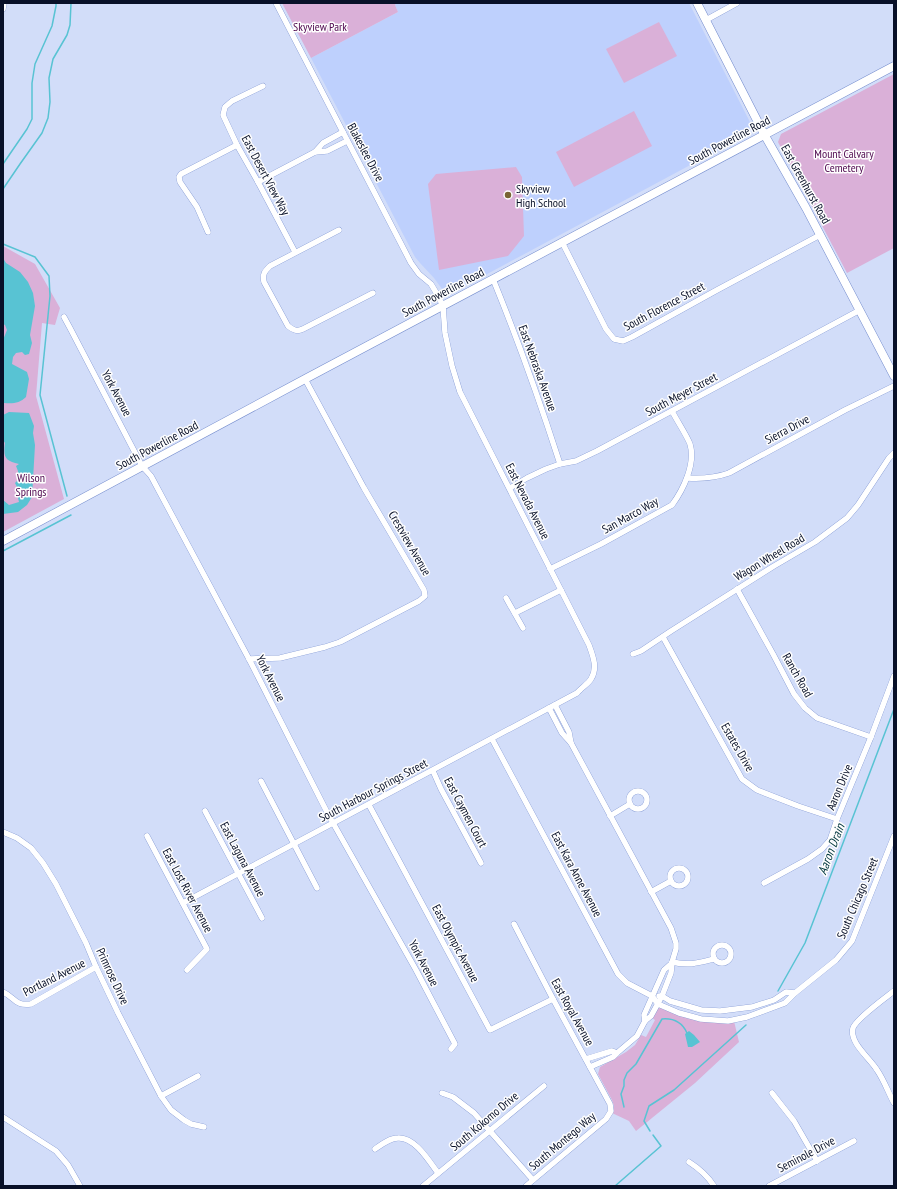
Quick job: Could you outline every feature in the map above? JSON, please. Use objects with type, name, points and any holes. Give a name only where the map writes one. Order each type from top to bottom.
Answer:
[{"type":"street","points":[[3,9],[4,3]]},
{"type":"street","name":"Blakeslee Drive","points":[[276,3],[411,263],[419,274],[431,284],[443,306]]},
{"type":"street","name":"East Greenhurst Road","points":[[697,3],[764,134],[820,235],[894,376]]},
{"type":"street","points":[[706,20],[737,3]]},
{"type":"street","name":"South Powerline Road","points":[[3,541],[894,66]]},
{"type":"street","name":"East Desert View Way","points":[[262,86],[232,101],[225,107],[223,116],[295,252]]},
{"type":"street","points":[[258,182],[314,152],[323,143],[343,132]]},
{"type":"street","points":[[314,152],[327,151],[347,141]]},
{"type":"street","points":[[208,232],[197,207],[180,182],[179,177],[181,174],[237,145]]},
{"type":"street","points":[[338,230],[295,252],[264,271],[264,282],[288,326],[292,330],[298,331],[373,293]]},
{"type":"street","name":"South Florence Street","points":[[562,242],[606,329],[614,339],[623,341],[820,235]]},
{"type":"street","name":"East Nebraska Avenue","points":[[493,280],[543,411],[560,464]]},
{"type":"street","name":"East Nevada Avenue","points":[[443,306],[445,333],[452,366],[460,392],[589,645],[594,659],[594,670],[591,679],[573,695]]},
{"type":"street","name":"South Meyer Street","points":[[510,488],[527,478],[560,464],[576,461],[860,310]]},
{"type":"street","name":"York Avenue","points":[[64,317],[142,466],[151,476],[249,659],[333,824],[416,970],[455,1044],[451,1049]]},
{"type":"street","name":"Crestview Avenue","points":[[249,659],[280,658],[340,642],[419,601],[425,596],[424,590],[364,488],[305,379]]},
{"type":"street","name":"Sierra Drive","points":[[687,478],[706,479],[720,476],[729,472],[845,410],[894,386]]},
{"type":"street","name":"San Marco Way","points":[[550,569],[601,544],[672,505],[679,495],[687,478],[691,459],[690,444],[672,411]]},
{"type":"street","name":"Wagon Wheel Road","points":[[633,654],[641,651],[737,589],[815,542],[847,518],[889,458],[894,454]]},
{"type":"street","name":"Ranch Road","points":[[737,589],[794,694],[805,708],[817,718],[872,737]]},
{"type":"street","points":[[515,613],[560,590]]},
{"type":"street","points":[[506,598],[523,628]]},
{"type":"street","name":"Estates Drive","points":[[663,637],[742,779],[757,790],[837,819]]},
{"type":"street","name":"Aaron Drive","points":[[764,883],[822,849],[830,840],[837,819],[872,737],[894,676]]},
{"type":"street","name":"South Harbour Springs Street","points":[[183,903],[573,695]]},
{"type":"street","points":[[554,705],[569,732],[571,743]]},
{"type":"street","points":[[549,708],[562,733],[571,743],[671,928],[676,942],[671,973],[662,996],[651,1016],[645,1021],[637,1036],[613,1057],[590,1067]]},
{"type":"street","name":"East Kara Anne Avenue","points":[[492,739],[618,974],[627,983],[652,996],[658,1004]]},
{"type":"street","name":"East Caymen Court","points":[[433,771],[441,789],[481,863]]},
{"type":"street","points":[[261,781],[317,888]]},
{"type":"street","points":[[610,816],[630,804]]},
{"type":"street","name":"East Olympic Avenue","points":[[369,805],[490,1030],[553,999]]},
{"type":"street","name":"East Laguna Avenue","points":[[205,811],[262,918]]},
{"type":"street","name":"Primrose Drive","points":[[3,832],[17,838],[31,848],[43,862],[86,943],[96,968],[118,1013],[161,1096],[171,1110],[184,1120],[191,1124],[204,1127]]},
{"type":"street","name":"East Lost River Avenue","points":[[147,836],[207,949],[187,970]]},
{"type":"street","name":"South Chicago Street","points":[[658,1004],[679,1013],[700,1019],[728,1021],[747,1017],[785,1003],[836,960],[846,950],[852,941],[894,838]]},
{"type":"street","points":[[888,851],[894,853]]},
{"type":"street","points":[[651,892],[671,881]]},
{"type":"street","name":"East Royal Avenue","points":[[514,924],[610,1104],[611,1112]]},
{"type":"street","points":[[672,962],[682,965],[693,965],[714,959]]},
{"type":"street","points":[[645,1021],[644,1015],[652,996],[664,970],[672,962]]},
{"type":"street","name":"Portland Avenue","points":[[3,992],[9,995],[14,1001],[22,1005],[31,1004],[96,968]]},
{"type":"street","points":[[894,991],[860,1020],[854,1027],[852,1035],[855,1043],[877,1070],[894,1103]]},
{"type":"street","name":"South Chicago Street","points":[[652,996],[662,996],[670,1001],[695,1008],[720,1011],[752,1007],[774,1000],[786,992],[795,993]]},
{"type":"street","points":[[586,1058],[612,1051],[616,1053]]},
{"type":"street","points":[[161,1096],[198,1076]]},
{"type":"street","name":"South Kokomo Drive","points":[[423,1186],[544,1086]]},
{"type":"street","points":[[442,1093],[453,1097],[474,1113],[533,1180]]},
{"type":"street","points":[[772,1093],[794,1121],[817,1161]]},
{"type":"street","name":"South Montego Way","points":[[526,1186],[606,1119],[611,1112]]},
{"type":"street","points":[[3,1117],[56,1151],[68,1165],[80,1186]]},
{"type":"street","points":[[375,1148],[390,1140],[404,1138],[412,1142],[422,1152],[438,1173]]},
{"type":"street","name":"Seminole Drive","points":[[769,1186],[854,1142]]},
{"type":"street","points":[[689,1162],[708,1176],[714,1186]]},
{"type":"shaded area","name":"Skyview High School","points":[[396,3],[689,3],[751,124],[750,133],[476,280],[445,293],[415,257],[311,58],[398,12],[395,5]]},
{"type":"shaded area","points":[[3,258],[6,263],[20,272],[28,282],[33,293],[35,306],[30,335],[32,343],[29,354],[25,355],[22,352],[16,353],[13,357],[12,364],[27,372],[29,379],[26,397],[16,403],[4,403],[3,396],[3,340],[7,330],[3,324]]},
{"type":"shaded area","points":[[9,412],[29,413],[34,426],[33,433],[35,445],[32,497],[27,505],[18,512],[3,514],[3,500],[9,505],[19,502],[18,498],[20,493],[15,483],[17,481],[18,471],[16,466],[19,464],[8,460],[4,452],[5,443],[3,440],[3,415]]},
{"type":"shaded area","points":[[689,1031],[700,1042],[692,1047],[688,1047],[685,1034]]},
{"type":"green space","name":"Skyview Park","points":[[282,3],[396,3],[395,5],[398,12],[311,58]]},
{"type":"green space","points":[[659,22],[677,56],[624,83],[606,49]]},
{"type":"green space","name":"Mount Calvary Cemetery","points":[[894,74],[894,248],[847,273],[778,142],[781,134]]},
{"type":"green space","points":[[634,111],[652,146],[574,187],[556,152]]},
{"type":"green space","points":[[516,167],[522,177],[524,236],[508,256],[439,270],[428,184],[436,174]]},
{"type":"green space","name":"Wilson Springs","points":[[3,246],[35,264],[60,308],[55,325],[42,323],[36,396],[64,499],[3,532]]},
{"type":"green space","points":[[664,1007],[679,1015],[734,1021],[739,1042],[695,1083],[636,1131],[629,1121],[612,1113],[614,1106],[612,1100],[598,1074],[600,1067],[635,1045],[641,1035],[646,1037],[655,1020],[651,1017],[656,1009]]},
{"type":"waterway","points":[[3,164],[27,129],[32,119],[32,83],[35,64],[52,26],[56,3]]},
{"type":"waterway","points":[[3,189],[42,133],[48,118],[50,102],[49,78],[53,59],[67,35],[70,25],[71,3]]},
{"type":"waterway","points":[[3,244],[35,257],[49,276],[50,296],[40,395],[67,496]]},
{"type":"waterway","points":[[3,551],[71,515]]},
{"type":"waterway","name":"Aaron Drain","points":[[778,991],[805,943],[894,709]]},
{"type":"waterway","points":[[624,1107],[621,1094],[627,1073],[636,1064],[662,1019],[670,1019],[680,1023],[687,1033]]},
{"type":"waterway","name":"Aaron Drain","points":[[650,1131],[644,1121],[649,1106],[674,1090],[746,1025]]},
{"type":"waterway","name":"Aaron Drain","points":[[615,1186],[661,1146],[653,1135]]},
{"type":"place","name":"Skyview High School","points":[[508,195]]}]
